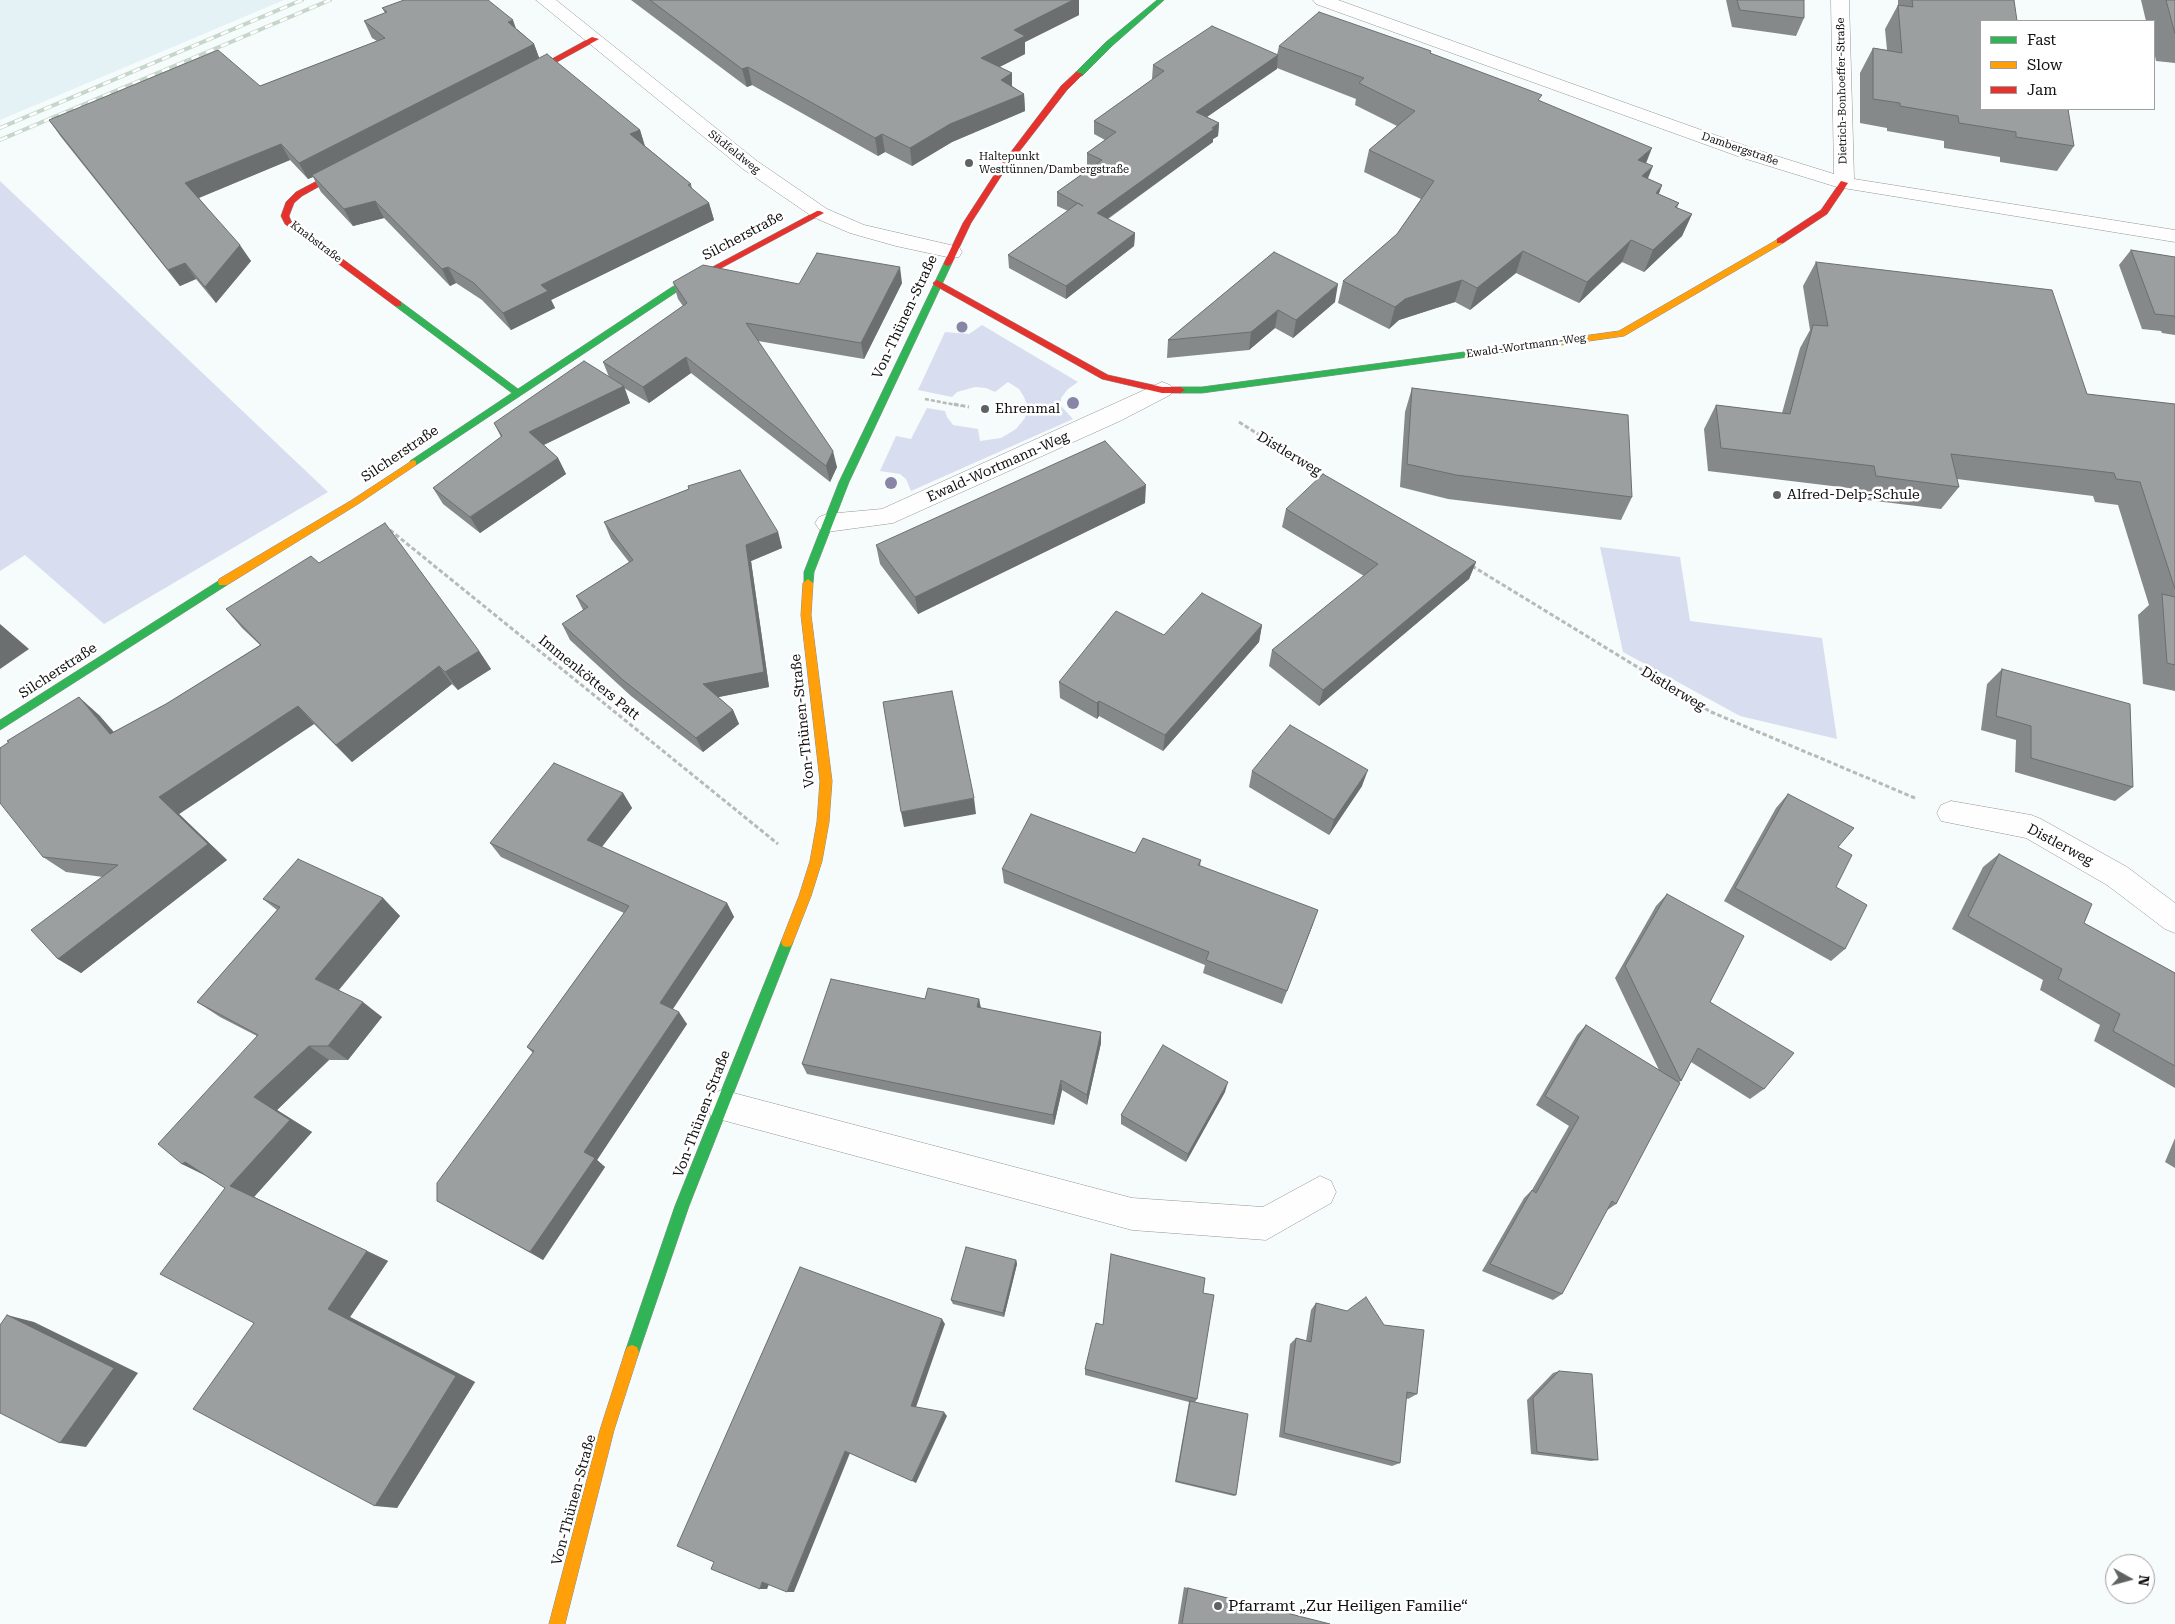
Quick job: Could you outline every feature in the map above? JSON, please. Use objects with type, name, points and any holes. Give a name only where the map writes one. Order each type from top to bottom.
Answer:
[{"type":"street","name":"Südfeldweg","points":[[545,0],[750,166],[820,213],[857,229],[896,240],[952,252]]},
{"type":"street","name":"Von-Thünen-Straße","points":[[557,1624],[608,1430],[644,1313],[682,1206],[805,896],[816,860],[823,822],[826,781],[806,615],[809,572],[827,523],[844,482],[966,223],[1002,169],[1064,88],[1109,44],[1162,0]]},
{"type":"street","name":"Dambergstraße","points":[[1322,0],[1741,150],[1844,183],[2175,236]]},
{"type":"street","name":"Dietrich-Bonhoeffer-Straße","points":[[1840,0],[1844,183]]},
{"type":"street","points":[[508,84],[595,39]]},
{"type":"street","name":"Knabstraße","points":[[360,162],[300,194],[286,209],[285,216],[288,222],[518,393]]},
{"type":"street","name":"Ewald-Wortmann-Weg","points":[[937,283],[1105,377],[1162,390],[1202,390],[1621,334],[1779,242],[1824,212],[1844,183]]},
{"type":"street","name":"Silcherstraße","points":[[0,726],[222,583],[355,502],[675,289],[820,213]]},
{"type":"street","name":"Ewald-Wortmann-Weg","points":[[827,523],[885,517],[1112,415],[1162,390]]},
{"type":"street","name":"Distlerweg","points":[[1951,813],[2031,827],[2117,876],[2175,920]]},
{"type":"street","points":[[722,1105],[1132,1214],[1266,1224],[1320,1192]]},
{"type":"path","name":"Distlerweg","points":[[1202,390],[1246,428],[1330,479]]},
{"type":"path","points":[[887,392],[969,406]]},
{"type":"path","name":"Immenkötters Patt","points":[[355,502],[784,849],[816,860]]},
{"type":"path","name":"Distlerweg","points":[[1466,562],[1710,712],[1951,813]]},
{"type":"shaded area","points":[[0,0],[284,0],[0,120]]},
{"type":"shaded area","points":[[0,181],[328,492],[104,624],[25,555],[0,571]]},
{"type":"shaded area","points":[[982,325],[1078,382],[1068,389],[1061,398],[1061,406],[1073,419],[911,491],[906,479],[900,474],[880,471],[896,436],[911,439],[927,408],[945,411],[953,425],[978,429],[980,441],[1001,438],[1016,429],[1025,418],[1028,407],[1024,397],[1019,389],[1008,382],[995,392],[986,388],[975,387],[957,392],[952,397],[918,390],[945,332],[969,334]]},
{"type":"shaded area","points":[[1600,547],[1680,557],[1690,621],[1822,638],[1837,739],[1740,716],[1623,652]]},
{"type":"building","points":[[404,0],[488,0],[513,20],[508,22],[534,44],[299,163],[281,144],[185,183],[240,245],[205,287],[185,263],[168,270],[49,120],[218,50],[260,86],[385,38],[364,21],[387,12],[382,8]]},
{"type":"building","points":[[650,0],[1073,0],[1014,30],[1025,36],[981,58],[1012,73],[1001,80],[1024,94],[950,124],[910,148],[882,134],[875,138],[748,67],[742,69]]},
{"type":"building","points":[[1737,0],[1804,0],[1804,18],[1740,10]]},
{"type":"building","points":[[1912,0],[2014,0],[2017,20],[1980,20],[1980,110],[2068,110],[2074,146],[2016,137],[2016,132],[1959,123],[1958,116],[1900,106],[1900,103],[1873,99],[1873,48],[1902,53],[1898,5],[1913,7]]},
{"type":"building","points":[[2166,0],[2175,0],[2175,34]]},
{"type":"building","points":[[1319,12],[1431,51],[1430,53],[1542,95],[1538,100],[1652,148],[1638,160],[1653,166],[1642,176],[1662,185],[1656,193],[1679,203],[1675,207],[1692,214],[1653,250],[1631,240],[1587,282],[1523,251],[1477,288],[1462,280],[1405,299],[1395,307],[1343,281],[1397,234],[1434,181],[1369,150],[1415,111],[1359,83],[1364,78],[1279,46]]},
{"type":"building","points":[[1212,26],[1278,55],[1196,112],[1219,123],[1212,128],[1214,129],[1097,213],[1135,233],[1066,286],[1008,255],[1078,203],[1057,192],[1102,160],[1087,153],[1116,132],[1094,121],[1164,71],[1153,65]]},
{"type":"building","points":[[547,54],[640,130],[630,134],[691,184],[688,185],[709,203],[541,285],[548,291],[503,313],[474,283],[448,267],[442,269],[375,201],[344,209],[312,175]]},
{"type":"building","points":[[2131,250],[2175,257],[2175,318],[2174,316],[2155,314]]},
{"type":"building","points":[[1274,252],[1338,284],[1296,320],[1278,310],[1251,332],[1168,340]]},
{"type":"building","points":[[817,253],[900,267],[861,343],[746,323],[833,451],[826,466],[686,357],[643,387],[603,362],[687,303],[673,282],[703,265],[799,284]]},
{"type":"building","points":[[1816,262],[2052,290],[2087,394],[2175,404],[2175,589],[2140,482],[2116,479],[2114,473],[1951,454],[1959,487],[1876,476],[1874,466],[1721,448],[1716,405],[1790,414],[1813,325],[1828,326]]},
{"type":"building","points":[[584,361],[624,386],[529,432],[558,458],[470,517],[433,488],[502,436],[494,423]]},
{"type":"building","points":[[1412,388],[1628,415],[1632,497],[1456,475],[1407,464]]},
{"type":"building","points":[[1105,441],[1146,485],[915,597],[876,545]]},
{"type":"building","points":[[740,470],[778,532],[746,545],[764,672],[703,684],[733,710],[696,738],[623,680],[562,624],[588,607],[576,596],[633,560],[604,522],[689,489],[688,486]]},
{"type":"building","points":[[1323,474],[1476,562],[1323,690],[1272,650],[1378,564],[1286,509]]},
{"type":"building","points":[[385,523],[479,651],[445,672],[439,666],[336,745],[298,706],[159,797],[208,844],[58,959],[31,930],[118,865],[43,857],[0,803],[0,748],[9,742],[7,741],[79,697],[110,734],[166,704],[261,645],[226,609],[311,556],[319,563]]},
{"type":"building","points":[[1202,593],[1262,625],[1165,735],[1099,701],[1097,703],[1059,682],[1116,611],[1164,635]]},
{"type":"building","points":[[2162,594],[2175,597],[2175,665],[2167,663]]},
{"type":"building","points":[[2002,669],[2130,704],[2133,787],[2031,758],[2031,726],[1996,716]]},
{"type":"building","points":[[952,691],[974,798],[901,812],[883,702]]},
{"type":"building","points":[[1290,725],[1368,770],[1334,820],[1252,771]]},
{"type":"building","points":[[554,763],[623,793],[587,840],[727,903],[660,1003],[679,1012],[584,1152],[595,1158],[530,1252],[437,1201],[437,1183],[534,1051],[527,1047],[629,906],[490,843]]},
{"type":"building","points":[[1788,794],[1854,828],[1838,847],[1852,855],[1836,887],[1867,905],[1845,949],[1735,888]]},
{"type":"building","points":[[1031,814],[1135,853],[1143,838],[1201,860],[1198,865],[1318,910],[1287,991],[1206,960],[1209,952],[1002,869]]},
{"type":"building","points":[[1999,854],[2092,904],[2084,923],[2175,973],[2175,1066],[2113,1031],[2120,1014],[2058,979],[2062,969],[1968,916]]},
{"type":"building","points":[[298,859],[383,898],[315,979],[363,1002],[328,1046],[309,1046],[254,1097],[290,1120],[230,1186],[367,1251],[328,1309],[456,1376],[375,1506],[193,1409],[254,1323],[160,1274],[225,1188],[185,1162],[182,1164],[158,1144],[258,1035],[197,1002],[280,907],[263,899]]},
{"type":"building","points":[[1667,894],[1744,936],[1710,1002],[1794,1053],[1764,1089],[1698,1048],[1681,1081],[1625,966]]},
{"type":"building","points":[[831,979],[925,999],[928,988],[979,999],[977,1007],[1101,1032],[1087,1095],[1061,1080],[1053,1115],[802,1064]]},
{"type":"building","points":[[1586,1025],[1680,1083],[1616,1204],[1612,1201],[1562,1294],[1490,1264],[1532,1190],[1536,1193],[1579,1117],[1545,1096]]},
{"type":"building","points":[[1163,1045],[1228,1082],[1188,1154],[1121,1115]]},
{"type":"building","points":[[966,1247],[1016,1260],[1003,1313],[951,1300]]},
{"type":"building","points":[[1111,1254],[1205,1278],[1203,1293],[1214,1295],[1197,1399],[1085,1369],[1096,1323],[1103,1325]]},
{"type":"building","points":[[800,1267],[942,1319],[911,1406],[944,1412],[912,1481],[845,1451],[787,1592],[762,1582],[760,1589],[711,1569],[714,1562],[677,1546]]},
{"type":"building","points":[[1366,1297],[1384,1325],[1424,1330],[1417,1394],[1407,1392],[1400,1463],[1284,1433],[1296,1338],[1311,1342],[1316,1303],[1347,1311]]},
{"type":"building","points":[[7,1315],[114,1368],[60,1443],[0,1413],[0,1325]]},
{"type":"building","points":[[1559,1371],[1592,1374],[1598,1460],[1537,1452],[1533,1398]]},
{"type":"building","points":[[1190,1401],[1248,1414],[1236,1495],[1176,1481]]},
{"type":"building","name":"Pfarramt „Zur Heiligen Familie“","points":[[1188,1588],[1330,1624],[1182,1624]]},
{"type":"railway","points":[[0,128],[302,0]]},
{"type":"railway","points":[[0,140],[330,0]]},
{"type":"traffic: fast","points":[[1079,74],[1109,44],[1161,0]]},
{"type":"traffic: fast","points":[[808,583],[809,572],[844,482],[948,263]]},
{"type":"traffic: fast","points":[[413,463],[675,289],[694,279]]},
{"type":"traffic: fast","points":[[398,304],[518,393]]},
{"type":"traffic: fast","points":[[1180,390],[1202,390],[1554,343]]},
{"type":"traffic: fast","points":[[0,726],[223,582]]},
{"type":"traffic: fast","points":[[632,1352],[682,1206],[787,942]]},
{"type":"traffic: slow","points":[[1554,343],[1621,334],[1780,241]]},
{"type":"traffic: slow","points":[[223,582],[355,502],[413,463]]},
{"type":"traffic: slow","points":[[787,942],[816,861],[823,822],[826,781],[806,615],[808,583]]},
{"type":"traffic: slow","points":[[557,1624],[607,1430],[632,1352]]},
{"type":"traffic: jam","points":[[521,78],[595,39]]},
{"type":"traffic: jam","points":[[948,263],[967,223],[1002,169],[1064,88],[1079,74]]},
{"type":"traffic: jam","points":[[350,167],[299,194],[290,202],[285,216],[288,222],[398,304]]},
{"type":"traffic: jam","points":[[1780,241],[1824,212],[1844,183]]},
{"type":"traffic: jam","points":[[694,279],[820,213]]},
{"type":"traffic: jam","points":[[937,283],[1105,377],[1162,390],[1180,390]]},
{"type":"place","name":"Haltepunkt Westtünnen/Dambergstraße","points":[[969,163]]},
{"type":"place","name":"Ehrenmal","points":[[985,409]]},
{"type":"place","name":"Alfred-Delp-Schule","points":[[1777,495]]},
{"type":"place","name":"Pfarramt „Zur Heiligen Familie“","points":[[1218,1606]]}]
